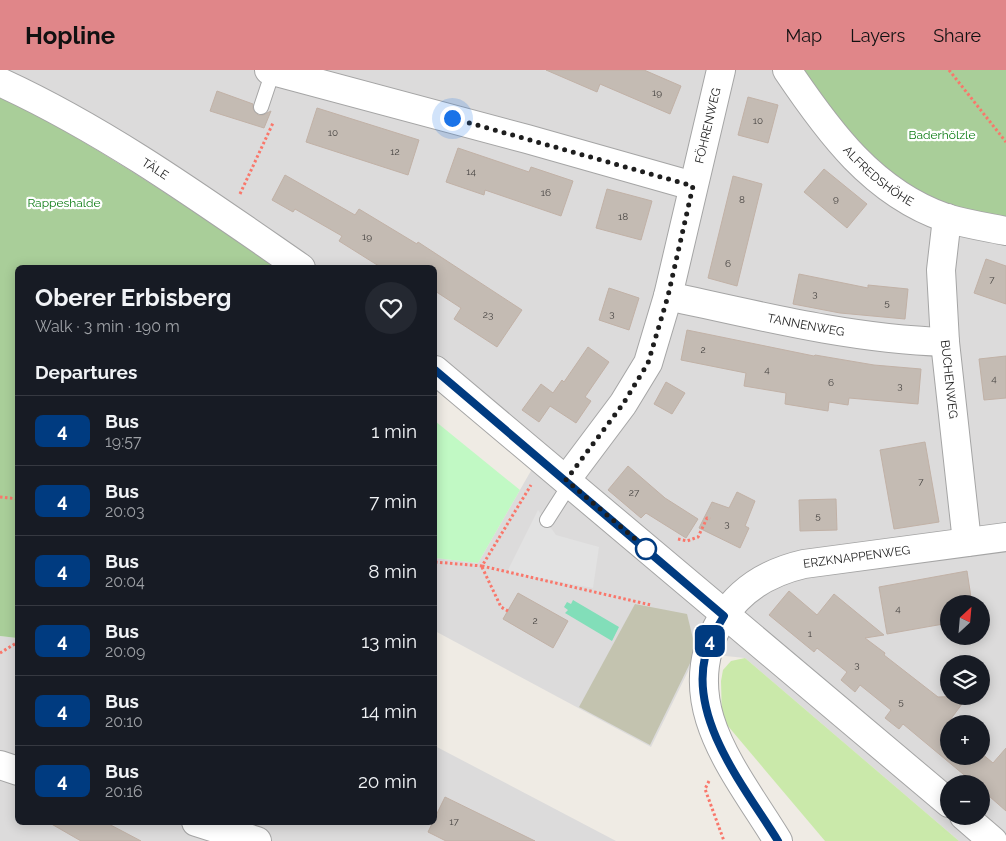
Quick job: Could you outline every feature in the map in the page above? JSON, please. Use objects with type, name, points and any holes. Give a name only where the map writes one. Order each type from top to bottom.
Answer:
[{"type":"street","points":[[271,70],[527,138],[693,186]]},
{"type":"street","name":"FÖHRENWEG","points":[[568,482],[623,404],[648,363],[668,296],[721,70]]},
{"type":"street","name":"ALFREDSHÖHE","points":[[787,70],[835,137],[870,173],[914,203],[947,218],[1006,231]]},
{"type":"street","name":"TÄLE","points":[[0,82],[83,124],[226,216],[297,265]]},
{"type":"street","name":"BUCHENWEG","points":[[947,218],[941,270],[946,342],[967,542]]},
{"type":"street","name":"TANNENWEG","points":[[668,296],[843,333],[901,341],[946,342]]},
{"type":"street","points":[[437,372],[724,616],[940,796]]},
{"type":"street","name":"ERZKNAPPENWEG","points":[[778,841],[729,760],[707,715],[703,697],[705,659],[709,643],[724,616],[744,593],[756,583],[784,569],[804,564],[1006,537]]},
{"type":"street","points":[[0,766],[15,770]]},
{"type":"street","points":[[206,825],[257,841]]},
{"type":"street","points":[[974,825],[993,841]]},
{"type":"lane","points":[[261,107],[271,70]]},
{"type":"lane","points":[[547,520],[568,482]]},
{"type":"path","points":[[949,70],[1006,142]]},
{"type":"path","points":[[226,216],[269,136],[275,118]]},
{"type":"path","points":[[482,566],[545,462]]},
{"type":"path","points":[[0,497],[15,500]]},
{"type":"path","points":[[670,538],[687,541],[698,537],[707,518],[710,519]]},
{"type":"path","points":[[437,562],[482,566],[650,605]]},
{"type":"path","points":[[482,566],[500,606],[508,611]]},
{"type":"path","points":[[0,653],[15,644]]},
{"type":"path","points":[[708,784],[705,789],[724,841]]},
{"type":"shaded area","points":[[0,70],[798,70],[1006,220],[1006,841],[959,841],[940,825],[990,825],[990,775],[940,775],[940,825],[745,658],[697,653],[651,747],[437,632],[437,558],[478,563],[532,469],[437,391],[437,265],[273,265],[131,169],[51,122]]},
{"type":"shaded area","points":[[538,510],[556,535],[599,547],[593,588],[507,572]]},
{"type":"shaded area","points":[[635,604],[687,614],[696,651],[650,745],[579,707]]},
{"type":"shaded area","points":[[0,636],[15,638],[15,825],[437,825],[437,747],[616,841],[0,841]]},
{"type":"green space","name":"Baderhölzle","points":[[798,70],[1006,70],[1006,220],[935,204],[866,157]]},
{"type":"green space","name":"Rappeshalde","points":[[0,95],[72,135],[141,177],[273,265],[15,265],[15,638],[0,636]]},
{"type":"green space","points":[[437,423],[520,490],[478,563],[437,558]]},
{"type":"green space","points":[[573,600],[619,627],[612,641],[565,613],[568,610],[564,607],[567,602],[571,604]]},
{"type":"green space","points":[[745,658],[959,841],[825,841],[722,719],[721,681],[723,670],[731,661]]},
{"type":"building","points":[[546,70],[644,70],[681,86],[670,114],[600,84],[597,92]]},
{"type":"building","points":[[217,91],[253,104],[253,109],[258,115],[271,111],[264,128],[210,111]]},
{"type":"building","points":[[748,97],[778,105],[768,143],[738,135]]},
{"type":"building","points":[[317,108],[419,140],[408,175],[306,142]]},
{"type":"building","points":[[458,148],[529,172],[531,167],[573,181],[561,216],[485,190],[484,195],[446,182]]},
{"type":"building","points":[[824,169],[867,204],[847,228],[804,192]]},
{"type":"building","points":[[285,175],[355,215],[359,209],[417,244],[418,242],[522,310],[497,347],[454,319],[461,308],[437,292],[437,265],[377,265],[339,241],[342,236],[295,209],[293,212],[272,200]]},
{"type":"building","points":[[733,176],[762,184],[737,286],[708,278]]},
{"type":"building","points":[[607,189],[652,201],[641,240],[596,228]]},
{"type":"building","points":[[986,259],[1006,266],[1006,304],[974,293]]},
{"type":"building","points":[[799,274],[868,288],[868,285],[908,289],[905,319],[840,313],[793,304]]},
{"type":"building","points":[[609,288],[639,298],[629,330],[599,320]]},
{"type":"building","points":[[687,330],[814,356],[874,365],[921,369],[918,404],[849,398],[848,405],[829,402],[828,411],[785,404],[786,393],[744,386],[746,373],[681,360]]},
{"type":"building","points":[[588,347],[609,362],[585,397],[591,401],[576,423],[550,406],[539,422],[522,410],[541,384],[553,393],[562,380],[564,382]]},
{"type":"building","points":[[1006,356],[1006,398],[984,400],[979,359]]},
{"type":"building","points":[[666,382],[685,393],[672,414],[654,404]]},
{"type":"building","points":[[925,442],[939,522],[894,529],[880,450]]},
{"type":"building","points":[[628,466],[665,498],[698,519],[686,538],[646,513],[641,518],[608,490]]},
{"type":"building","points":[[737,492],[755,501],[745,526],[749,528],[740,548],[699,528],[712,502],[729,508]]},
{"type":"building","points":[[836,499],[837,530],[800,531],[799,500]]},
{"type":"building","points":[[967,571],[971,595],[940,595],[940,625],[887,634],[879,587]]},
{"type":"building","points":[[789,591],[817,615],[834,594],[884,635],[865,638],[885,653],[884,655],[940,697],[940,705],[961,705],[954,715],[940,715],[940,755],[903,724],[899,729],[885,718],[891,710],[860,685],[855,692],[841,680],[847,672],[817,648],[814,652],[769,615]]},
{"type":"building","points":[[518,593],[568,621],[553,648],[503,619]]},
{"type":"building","points":[[1006,748],[1006,811],[990,797],[990,775],[964,775],[952,765],[990,765],[990,760],[993,763]]},
{"type":"building","points":[[445,797],[535,841],[446,841],[428,832],[431,825],[437,825],[437,813]]},
{"type":"building","points":[[53,825],[111,825],[141,841],[81,841]]},
{"type":"bus line","name":"4","points":[[437,372],[724,616],[709,643],[705,659],[703,697],[707,715],[714,734],[778,841]]},
{"type":"route","points":[[452,118],[693,186],[668,296],[648,363],[623,404],[566,480],[648,550],[646,549]]}]
